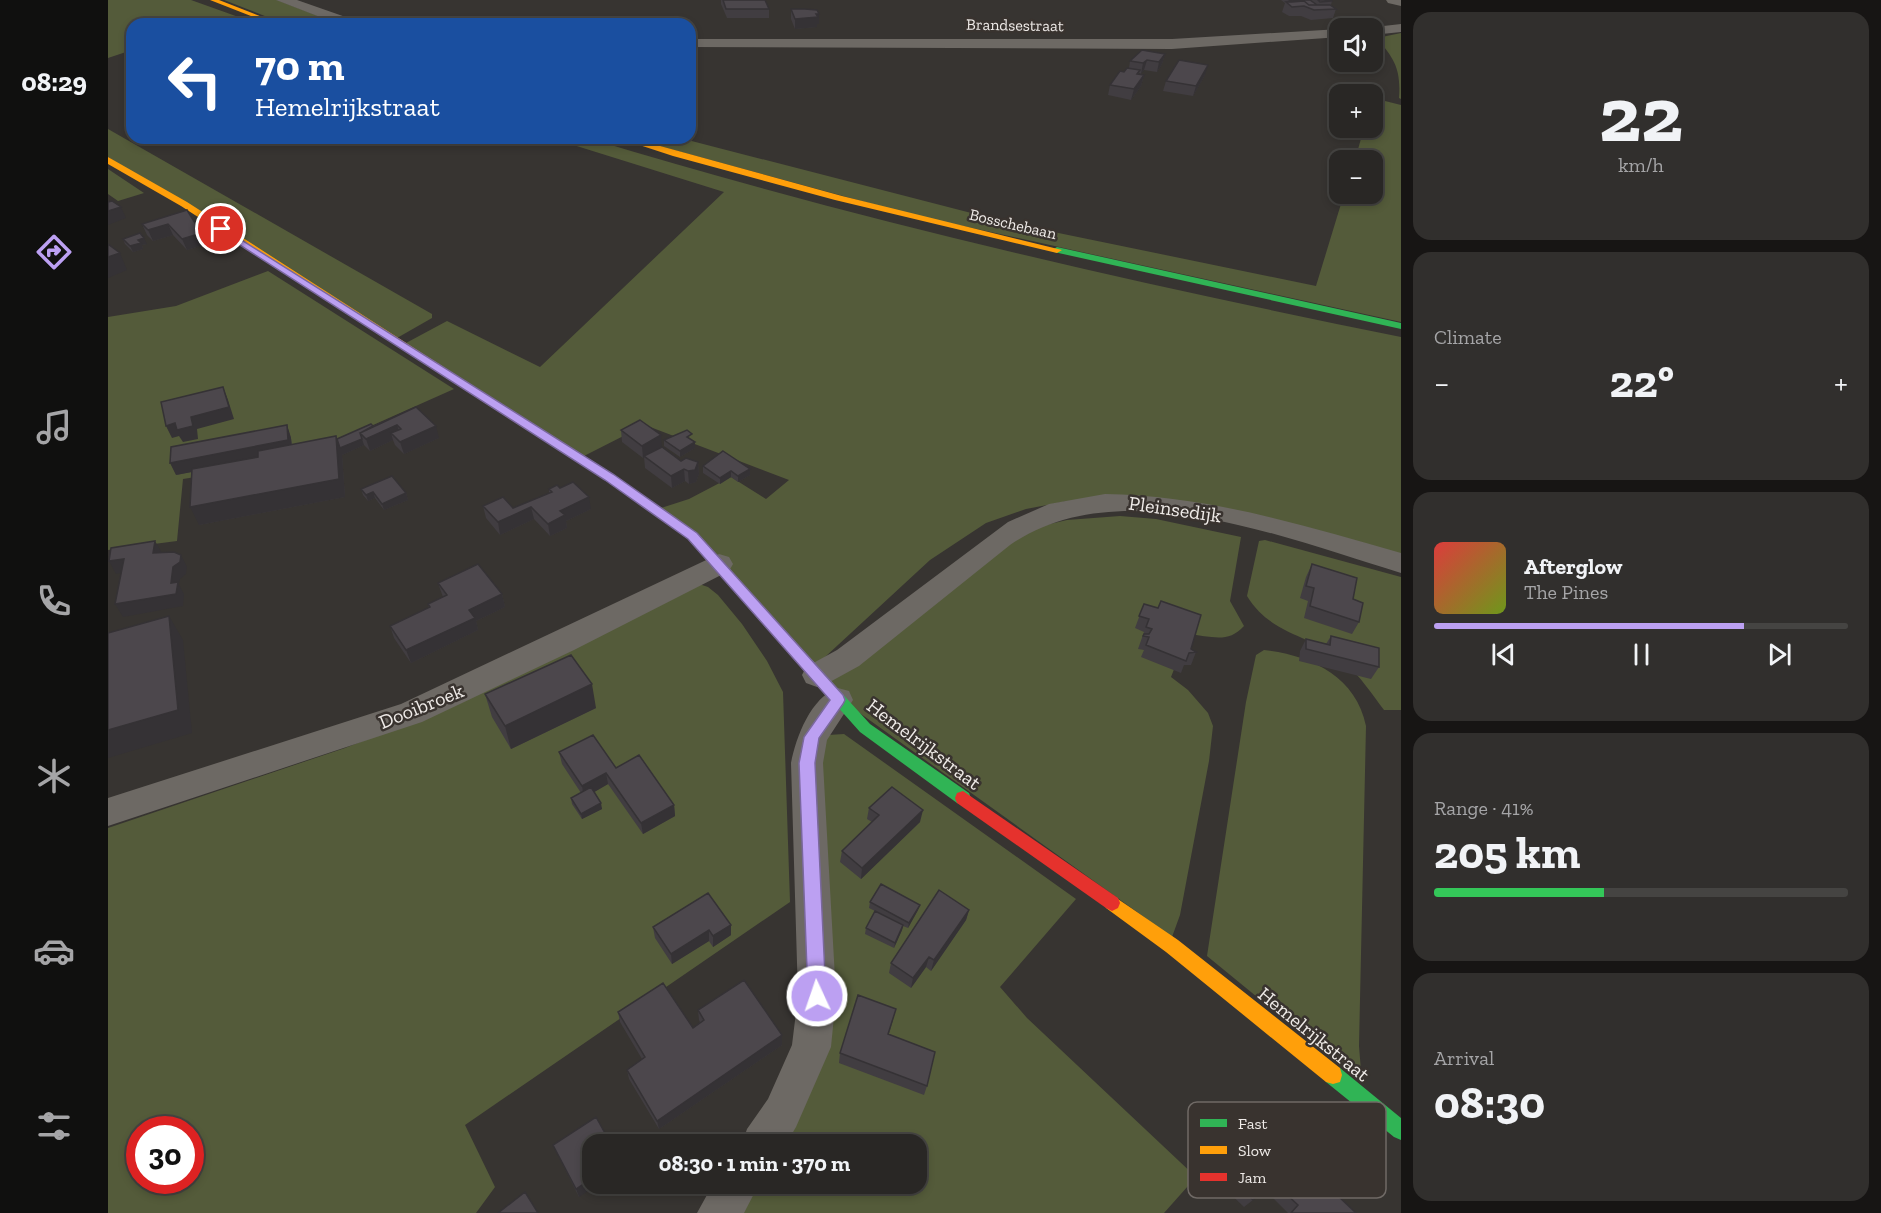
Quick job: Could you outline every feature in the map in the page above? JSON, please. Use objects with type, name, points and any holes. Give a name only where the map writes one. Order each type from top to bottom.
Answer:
[{"type":"street","points":[[213,0],[261,18]]},
{"type":"street","points":[[283,0],[335,18]]},
{"type":"street","points":[[1393,0],[1401,2]]},
{"type":"street","points":[[1383,30],[1401,28]]},
{"type":"street","name":"Brandsestraat","points":[[696,43],[1172,45],[1329,34]]},
{"type":"street","name":"Bosschebaan","points":[[642,144],[730,171],[960,229],[1401,326]]},
{"type":"street","name":"Hemelrijkstraat","points":[[108,160],[184,204],[609,477],[692,536],[865,728],[1172,946],[1366,1102]]},
{"type":"street","name":"Pleinsedijk","points":[[827,687],[848,658],[1018,527],[1058,511],[1109,502],[1155,503],[1187,507],[1244,520],[1401,563]]},
{"type":"street","name":"Dooibroek","points":[[108,812],[411,713],[564,642],[719,564]]},
{"type":"street","points":[[768,1134],[782,1113],[811,1047],[817,996],[807,763],[827,687]]},
{"type":"street","name":"Hemelrijkstraat","points":[[1386,1118],[1401,1130]]},
{"type":"street","points":[[719,1213],[731,1194]]},
{"type":"green space","points":[[108,0],[191,0],[241,18],[126,18],[126,52],[108,58]]},
{"type":"green space","points":[[224,0],[277,0],[324,18],[270,18]]},
{"type":"green space","points":[[1401,33],[1401,99],[1399,98],[1396,65],[1383,46],[1383,37]]},
{"type":"green space","points":[[1383,100],[1401,105],[1401,322],[913,215],[652,144],[696,144],[696,142],[1010,223],[1316,286],[1341,204],[1383,204],[1383,150],[1358,150],[1361,138],[1383,138]]},
{"type":"green space","points":[[108,129],[126,139],[126,144],[134,144],[432,314],[432,318],[397,338],[108,157]]},
{"type":"green space","points":[[570,144],[608,144],[789,196],[992,247],[1196,294],[1401,337],[1401,559],[1213,511],[1068,501],[1026,509],[986,523],[930,560],[812,669],[661,508],[689,499],[731,477],[766,499],[789,480],[645,425],[584,456],[406,343],[447,321],[540,367],[724,192]]},
{"type":"green space","points":[[108,169],[144,193],[118,201],[108,194]]},
{"type":"green space","points":[[268,271],[454,389],[290,462],[183,479],[177,541],[108,550],[108,317],[176,306]]},
{"type":"green space","points":[[1120,516],[1156,519],[1241,537],[1230,601],[1244,626],[1238,632],[1225,637],[1188,634],[1171,677],[1188,690],[1208,713],[1213,726],[1209,761],[1180,915],[1172,937],[822,686],[1003,535],[1067,520]]},
{"type":"green space","points":[[1265,540],[1401,577],[1401,710],[1384,710],[1361,679],[1333,653],[1281,628],[1257,609],[1247,596],[1259,541]]},
{"type":"green space","points":[[699,584],[708,587],[718,595],[742,624],[767,661],[783,692],[790,902],[465,1125],[495,1187],[476,1213],[108,1213],[108,828],[345,748],[467,700]]},
{"type":"green space","points":[[1264,650],[1298,657],[1328,671],[1352,694],[1361,709],[1366,726],[1359,1046],[1362,1083],[1207,956],[1246,702],[1256,655]]},
{"type":"green space","points":[[844,734],[1076,899],[1000,987],[1027,1018],[1188,1169],[1188,1186],[1164,1213],[736,1213],[747,1194],[927,1194],[927,1134],[782,1134],[813,1080],[815,755],[828,735]]},
{"type":"building","points":[[723,0],[765,0],[769,9],[726,9]]},
{"type":"building","points":[[1289,0],[1310,0],[1317,5],[1309,5],[1304,1]]},
{"type":"building","points":[[1304,1],[1309,5],[1330,5],[1336,9],[1314,10],[1304,6],[1292,7],[1286,2]]},
{"type":"building","points":[[791,9],[817,10],[819,14],[816,14],[818,17],[795,19]]},
{"type":"building","points":[[1142,50],[1165,54],[1159,62],[1130,61]]},
{"type":"building","points":[[1179,60],[1208,65],[1196,86],[1166,81]]},
{"type":"building","points":[[1127,68],[1140,70],[1137,74],[1144,75],[1134,89],[1110,85],[1120,71],[1124,72]]},
{"type":"building","points":[[112,201],[121,207],[108,211],[108,202]]},
{"type":"building","points":[[187,210],[198,228],[205,232],[182,239],[168,224],[148,230],[142,224]]},
{"type":"building","points":[[140,233],[144,238],[138,240],[141,243],[130,246],[123,239]]},
{"type":"building","points":[[108,244],[120,253],[108,257]]},
{"type":"building","points":[[223,387],[229,407],[191,417],[193,426],[177,430],[175,423],[166,426],[161,402]]},
{"type":"building","points":[[416,407],[436,426],[400,442],[391,433],[401,429],[397,425],[366,439],[360,433]]},
{"type":"building","points":[[640,420],[661,435],[642,446],[621,430]]},
{"type":"building","points":[[371,424],[373,426],[360,433],[362,439],[340,448],[337,439]]},
{"type":"building","points":[[287,425],[288,440],[170,463],[171,447]]},
{"type":"building","points":[[687,430],[692,434],[687,437],[695,442],[680,451],[664,440]]},
{"type":"building","points":[[336,436],[339,479],[190,507],[192,469],[258,457],[258,451]]},
{"type":"building","points":[[662,447],[681,461],[686,458],[698,462],[695,470],[684,469],[671,476],[644,456]]},
{"type":"building","points":[[723,451],[750,469],[738,476],[731,471],[720,478],[703,466]]},
{"type":"building","points":[[392,476],[406,493],[382,504],[373,492],[366,495],[361,489]]},
{"type":"building","points":[[573,482],[589,497],[560,511],[565,515],[548,524],[531,507],[498,522],[483,506],[503,497],[513,508],[552,492],[549,489],[557,485],[560,488]]},
{"type":"building","points":[[155,541],[153,553],[174,552],[181,555],[180,562],[173,567],[171,583],[178,582],[176,594],[115,604],[124,559],[109,561],[111,548]]},
{"type":"building","points":[[478,564],[502,594],[469,610],[475,618],[406,650],[390,626],[430,607],[428,604],[447,595],[438,583]]},
{"type":"building","points":[[1312,564],[1357,578],[1353,599],[1363,603],[1359,622],[1310,606],[1314,588],[1306,586]]},
{"type":"building","points":[[1161,601],[1201,615],[1191,649],[1196,652],[1189,653],[1186,661],[1146,645],[1149,637],[1143,636],[1149,634],[1152,629],[1146,627],[1149,619],[1139,616],[1144,604],[1158,608]]},
{"type":"building","points":[[169,616],[178,710],[108,730],[108,633]]},
{"type":"building","points":[[1331,636],[1379,648],[1379,667],[1306,649],[1306,639],[1330,645]]},
{"type":"building","points":[[571,655],[592,684],[505,726],[485,694]]},
{"type":"building","points":[[593,735],[616,768],[639,755],[674,805],[641,823],[606,773],[582,786],[559,752]]},
{"type":"building","points":[[591,787],[601,803],[581,814],[571,798]]},
{"type":"building","points":[[892,787],[923,810],[862,868],[842,851],[879,815],[869,808]]},
{"type":"building","points":[[881,884],[920,905],[909,923],[870,902]]},
{"type":"building","points":[[939,890],[969,910],[934,960],[929,957],[913,978],[891,963]]},
{"type":"building","points":[[708,893],[731,925],[713,936],[709,930],[671,954],[653,927]]},
{"type":"building","points":[[875,911],[903,925],[895,943],[866,928]]},
{"type":"building","points":[[744,980],[782,1035],[657,1121],[627,1070],[645,1057],[618,1012],[663,983],[693,1028],[704,1020],[698,1010]]},
{"type":"building","points":[[858,995],[896,1009],[888,1034],[935,1052],[927,1086],[840,1053]]},
{"type":"building","points":[[596,1117],[605,1134],[582,1134],[582,1185],[576,1189],[553,1145]]},
{"type":"building","points":[[525,1192],[538,1213],[498,1213]]},
{"type":"building","points":[[1290,1198],[1340,1198],[1356,1213],[1291,1213],[1298,1205]]},
{"type":"traffic: fast","points":[[1057,250],[1401,326]]},
{"type":"traffic: fast","points":[[531,427],[609,477],[692,536],[865,728],[963,798]]},
{"type":"traffic: fast","points":[[1333,1075],[1366,1102]]},
{"type":"traffic: fast","points":[[1386,1118],[1401,1130]]},
{"type":"traffic: slow","points":[[213,0],[261,18]]},
{"type":"traffic: slow","points":[[643,144],[838,198],[1057,250]]},
{"type":"traffic: slow","points":[[108,160],[184,204],[531,427]]},
{"type":"traffic: slow","points":[[1112,903],[1172,946],[1333,1075]]},
{"type":"traffic: jam","points":[[963,798],[1112,903]]},
{"type":"route","points":[[221,229],[609,477],[692,536],[838,700],[812,737],[807,763],[817,996]]}]
